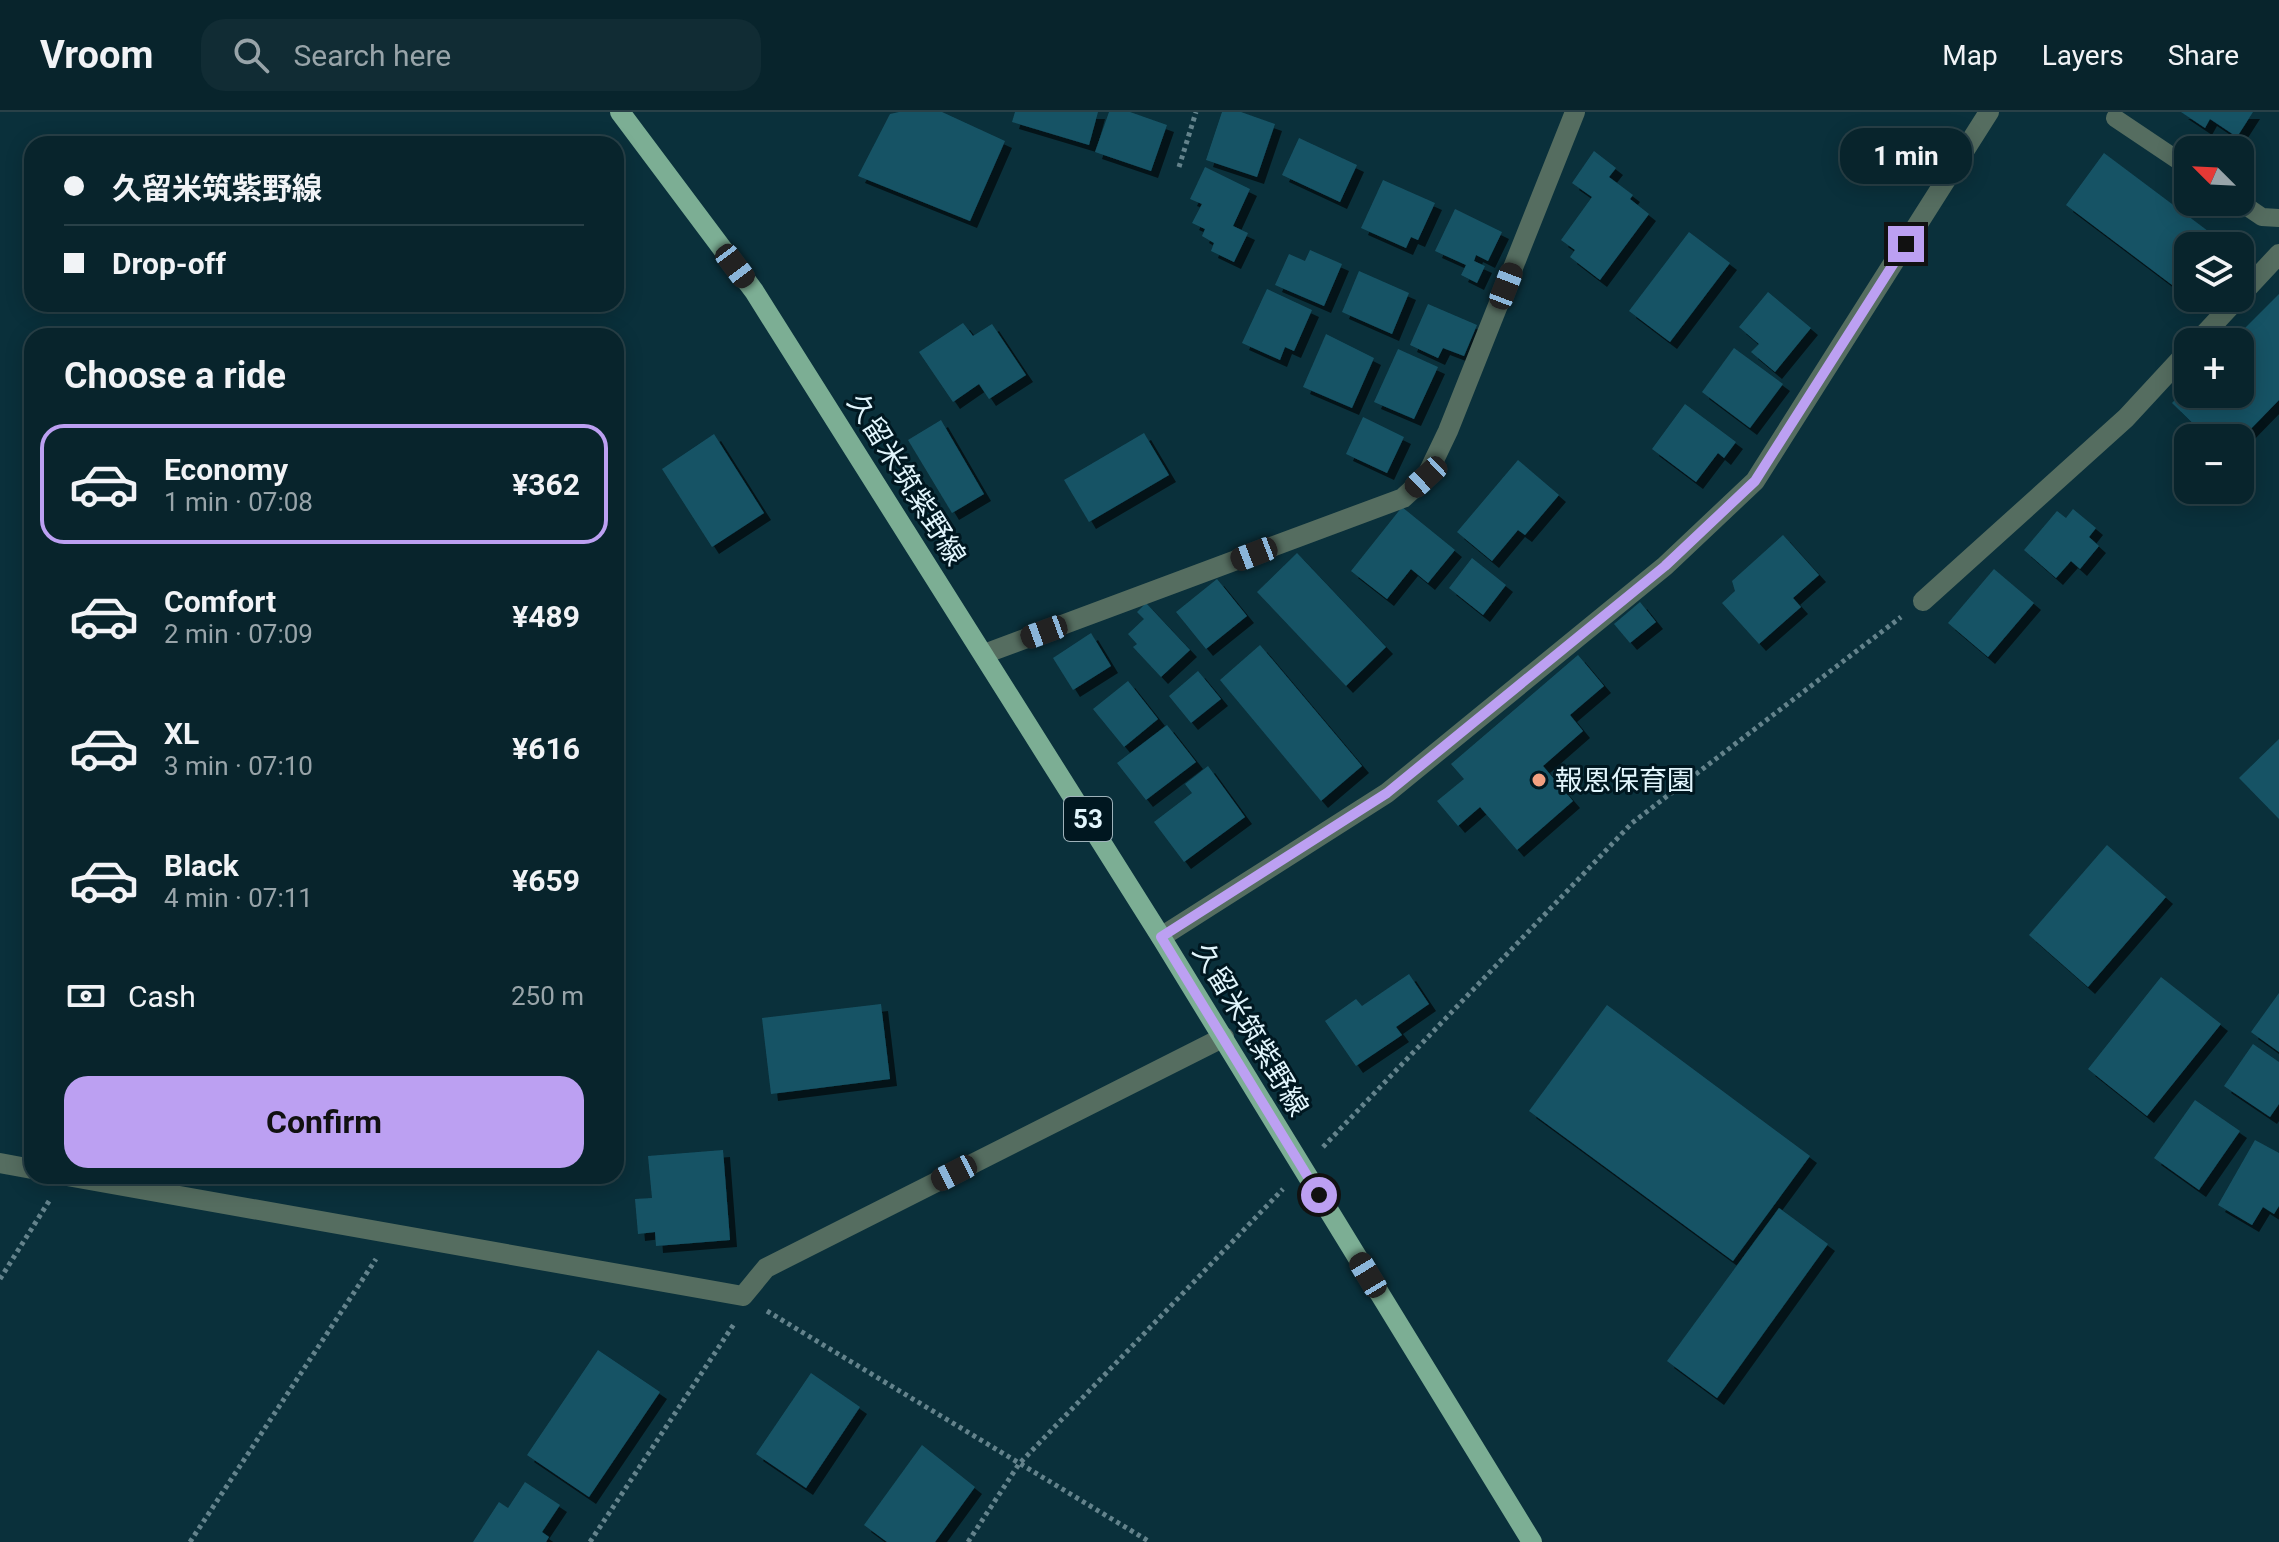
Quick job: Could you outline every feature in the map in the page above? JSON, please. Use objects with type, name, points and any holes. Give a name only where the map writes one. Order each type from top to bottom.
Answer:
[{"type":"main road","name":"久留米筑紫野線","points":[[620,112],[754,291],[1224,1037],[1532,1542]]},
{"type":"street","points":[[984,654],[1403,498],[1415,488],[1426,477],[1448,431],[1575,112]]},
{"type":"street","points":[[1161,937],[1387,793],[1665,566],[1755,481],[1989,112]]},
{"type":"street","points":[[2254,281],[2279,254]]},
{"type":"street","points":[[2210,328],[2225,312]]},
{"type":"street","points":[[1923,601],[2126,418],[2174,366]]},
{"type":"street","points":[[75,1184],[392,1234],[743,1296],[766,1268],[1224,1037]]},
{"type":"street","points":[[0,1163],[24,1168]]},
{"type":"lane","points":[[2115,118],[2174,158]]},
{"type":"lane","points":[[2254,212],[2262,217],[2279,218]]},
{"type":"path","points":[[1179,167],[1196,112]]},
{"type":"path","points":[[968,1542],[1019,1464],[1632,823],[1923,601]]},
{"type":"path","points":[[0,1279],[61,1184]]},
{"type":"path","points":[[190,1542],[392,1234]]},
{"type":"path","points":[[590,1542],[733,1326],[743,1296],[1150,1542]]},
{"type":"building","points":[[942,112],[1005,141],[970,221],[858,176],[890,114]]},
{"type":"building","points":[[1015,112],[1098,112],[1089,145],[1012,122]]},
{"type":"building","points":[[1109,112],[1130,112],[1167,125],[1151,171],[1095,152]]},
{"type":"building","points":[[1222,112],[1241,112],[1275,124],[1257,177],[1206,160]]},
{"type":"building","points":[[2181,112],[2253,112],[2238,136],[2210,119],[2205,128]]},
{"type":"building","points":[[1299,138],[1357,165],[1340,202],[1282,175]]},
{"type":"building","points":[[1594,151],[1616,168],[1609,177],[1633,195],[1630,199],[1649,214],[1600,280],[1570,257],[1575,250],[1561,240],[1592,197],[1572,183]]},
{"type":"building","points":[[2104,153],[2174,206],[2174,216],[2188,216],[2209,232],[2174,232],[2174,286],[2066,205]]},
{"type":"building","points":[[1205,167],[1250,189],[1233,226],[1248,233],[1234,262],[1211,251],[1214,243],[1202,236],[1205,229],[1192,223],[1202,204],[1190,199]]},
{"type":"building","points":[[1383,180],[1435,203],[1418,240],[1411,237],[1406,248],[1361,228]]},
{"type":"building","points":[[1455,209],[1502,232],[1488,261],[1476,255],[1474,261],[1485,266],[1477,283],[1461,275],[1466,265],[1435,251]]},
{"type":"building","points":[[1689,232],[1730,263],[1670,342],[1629,311]]},
{"type":"building","points":[[1310,250],[1342,264],[1324,306],[1275,285],[1289,254],[1305,261]]},
{"type":"building","points":[[1359,271],[1409,293],[1392,334],[1342,312]]},
{"type":"building","points":[[1267,289],[1312,310],[1294,351],[1285,347],[1280,360],[1242,343]]},
{"type":"building","points":[[1768,292],[1811,328],[1775,372],[1751,352],[1759,344],[1739,327]]},
{"type":"building","points":[[2279,294],[2279,400],[2254,426],[2194,424],[2177,408],[2254,408],[2254,328],[2245,328]]},
{"type":"building","points":[[1428,304],[1477,325],[1464,356],[1443,348],[1438,358],[1410,345]]},
{"type":"building","points":[[963,323],[973,336],[992,324],[1026,375],[989,399],[979,384],[953,402],[919,352]]},
{"type":"building","points":[[1326,334],[1374,358],[1352,408],[1303,387]]},
{"type":"building","points":[[1734,348],[1783,384],[1750,428],[1702,392]]},
{"type":"building","points":[[1398,349],[1438,367],[1414,419],[1374,402]]},
{"type":"building","points":[[1685,404],[1736,442],[1724,458],[1718,453],[1696,482],[1652,449]]},
{"type":"building","points":[[1363,417],[1404,437],[1387,473],[1346,454]]},
{"type":"building","points":[[941,420],[984,494],[952,513],[908,440]]},
{"type":"building","points":[[1144,433],[1169,475],[1089,522],[1064,480]]},
{"type":"building","points":[[714,434],[764,513],[712,547],[662,469]]},
{"type":"building","points":[[1518,460],[1559,495],[1525,535],[1518,530],[1492,561],[1457,532]]},
{"type":"building","points":[[1402,507],[1455,550],[1428,583],[1411,569],[1387,599],[1351,571]]},
{"type":"building","points":[[2073,509],[2096,528],[2089,537],[2099,546],[2080,569],[2071,561],[2056,578],[2024,550],[2057,511],[2066,518]]},
{"type":"building","points":[[1783,535],[1819,575],[1793,598],[1801,607],[1759,644],[1722,603],[1735,591],[1732,581]]},
{"type":"building","points":[[1297,553],[1386,647],[1346,686],[1257,592]]},
{"type":"building","points":[[1472,558],[1506,585],[1483,615],[1449,588]]},
{"type":"building","points":[[1994,569],[2034,603],[1988,657],[1948,623]]},
{"type":"building","points":[[1217,579],[1247,616],[1206,649],[1176,612]]},
{"type":"building","points":[[1640,602],[1656,622],[1630,643],[1614,624]]},
{"type":"building","points":[[1146,603],[1190,650],[1161,677],[1133,647],[1137,644],[1128,634],[1144,619],[1137,612]]},
{"type":"building","points":[[1091,633],[1111,666],[1073,690],[1053,658]]},
{"type":"building","points":[[1260,645],[1362,766],[1321,801],[1220,680]]},
{"type":"building","points":[[1578,655],[1604,686],[1570,715],[1583,731],[1543,766],[1573,801],[1517,850],[1480,807],[1458,826],[1437,801],[1464,779],[1451,764]]},
{"type":"building","points":[[1198,671],[1221,699],[1191,723],[1169,696]]},
{"type":"building","points":[[1128,681],[1158,719],[1124,747],[1093,709]]},
{"type":"building","points":[[1167,725],[1196,762],[1146,800],[1117,763]]},
{"type":"building","points":[[2279,739],[2279,819],[2239,778]]},
{"type":"building","points":[[1208,766],[1245,817],[1184,862],[1154,822],[1192,793],[1185,784]]},
{"type":"building","points":[[2107,845],[2166,897],[2088,987],[2029,935]]},
{"type":"building","points":[[1409,974],[1429,1004],[1396,1027],[1402,1035],[1356,1066],[1325,1021],[1356,999],[1362,1006]]},
{"type":"building","points":[[2161,977],[2221,1024],[2147,1116],[2088,1069]]},
{"type":"building","points":[[2279,993],[2279,1052],[2251,1032]]},
{"type":"building","points":[[881,1004],[890,1079],[771,1094],[762,1018]]},
{"type":"building","points":[[1607,1005],[1810,1156],[1733,1261],[1529,1111]]},
{"type":"building","points":[[2253,1044],[2279,1062],[2279,1104],[2270,1117],[2224,1086]]},
{"type":"building","points":[[2195,1100],[2240,1131],[2199,1190],[2154,1158]]},
{"type":"building","points":[[2255,1140],[2279,1153],[2279,1206],[2274,1214],[2263,1207],[2252,1225],[2218,1205]]},
{"type":"building","points":[[723,1150],[730,1240],[656,1246],[655,1232],[638,1234],[635,1199],[652,1198],[648,1156]]},
{"type":"building","points":[[1779,1208],[1828,1244],[1717,1398],[1667,1361]]},
{"type":"building","points":[[598,1350],[660,1392],[589,1497],[527,1455]]},
{"type":"building","points":[[811,1373],[860,1407],[806,1488],[756,1454]]},
{"type":"building","points":[[922,1445],[975,1487],[935,1542],[887,1542],[864,1525]]},
{"type":"building","points":[[525,1482],[560,1505],[542,1532],[549,1537],[546,1542],[473,1542],[499,1502],[508,1508]]},
{"type":"place","name":"報恩保育園","points":[[1539,780]]},
{"type":"route","points":[[1319,1195],[1161,937],[1387,793],[1665,566],[1755,481],[1906,244]]}]
